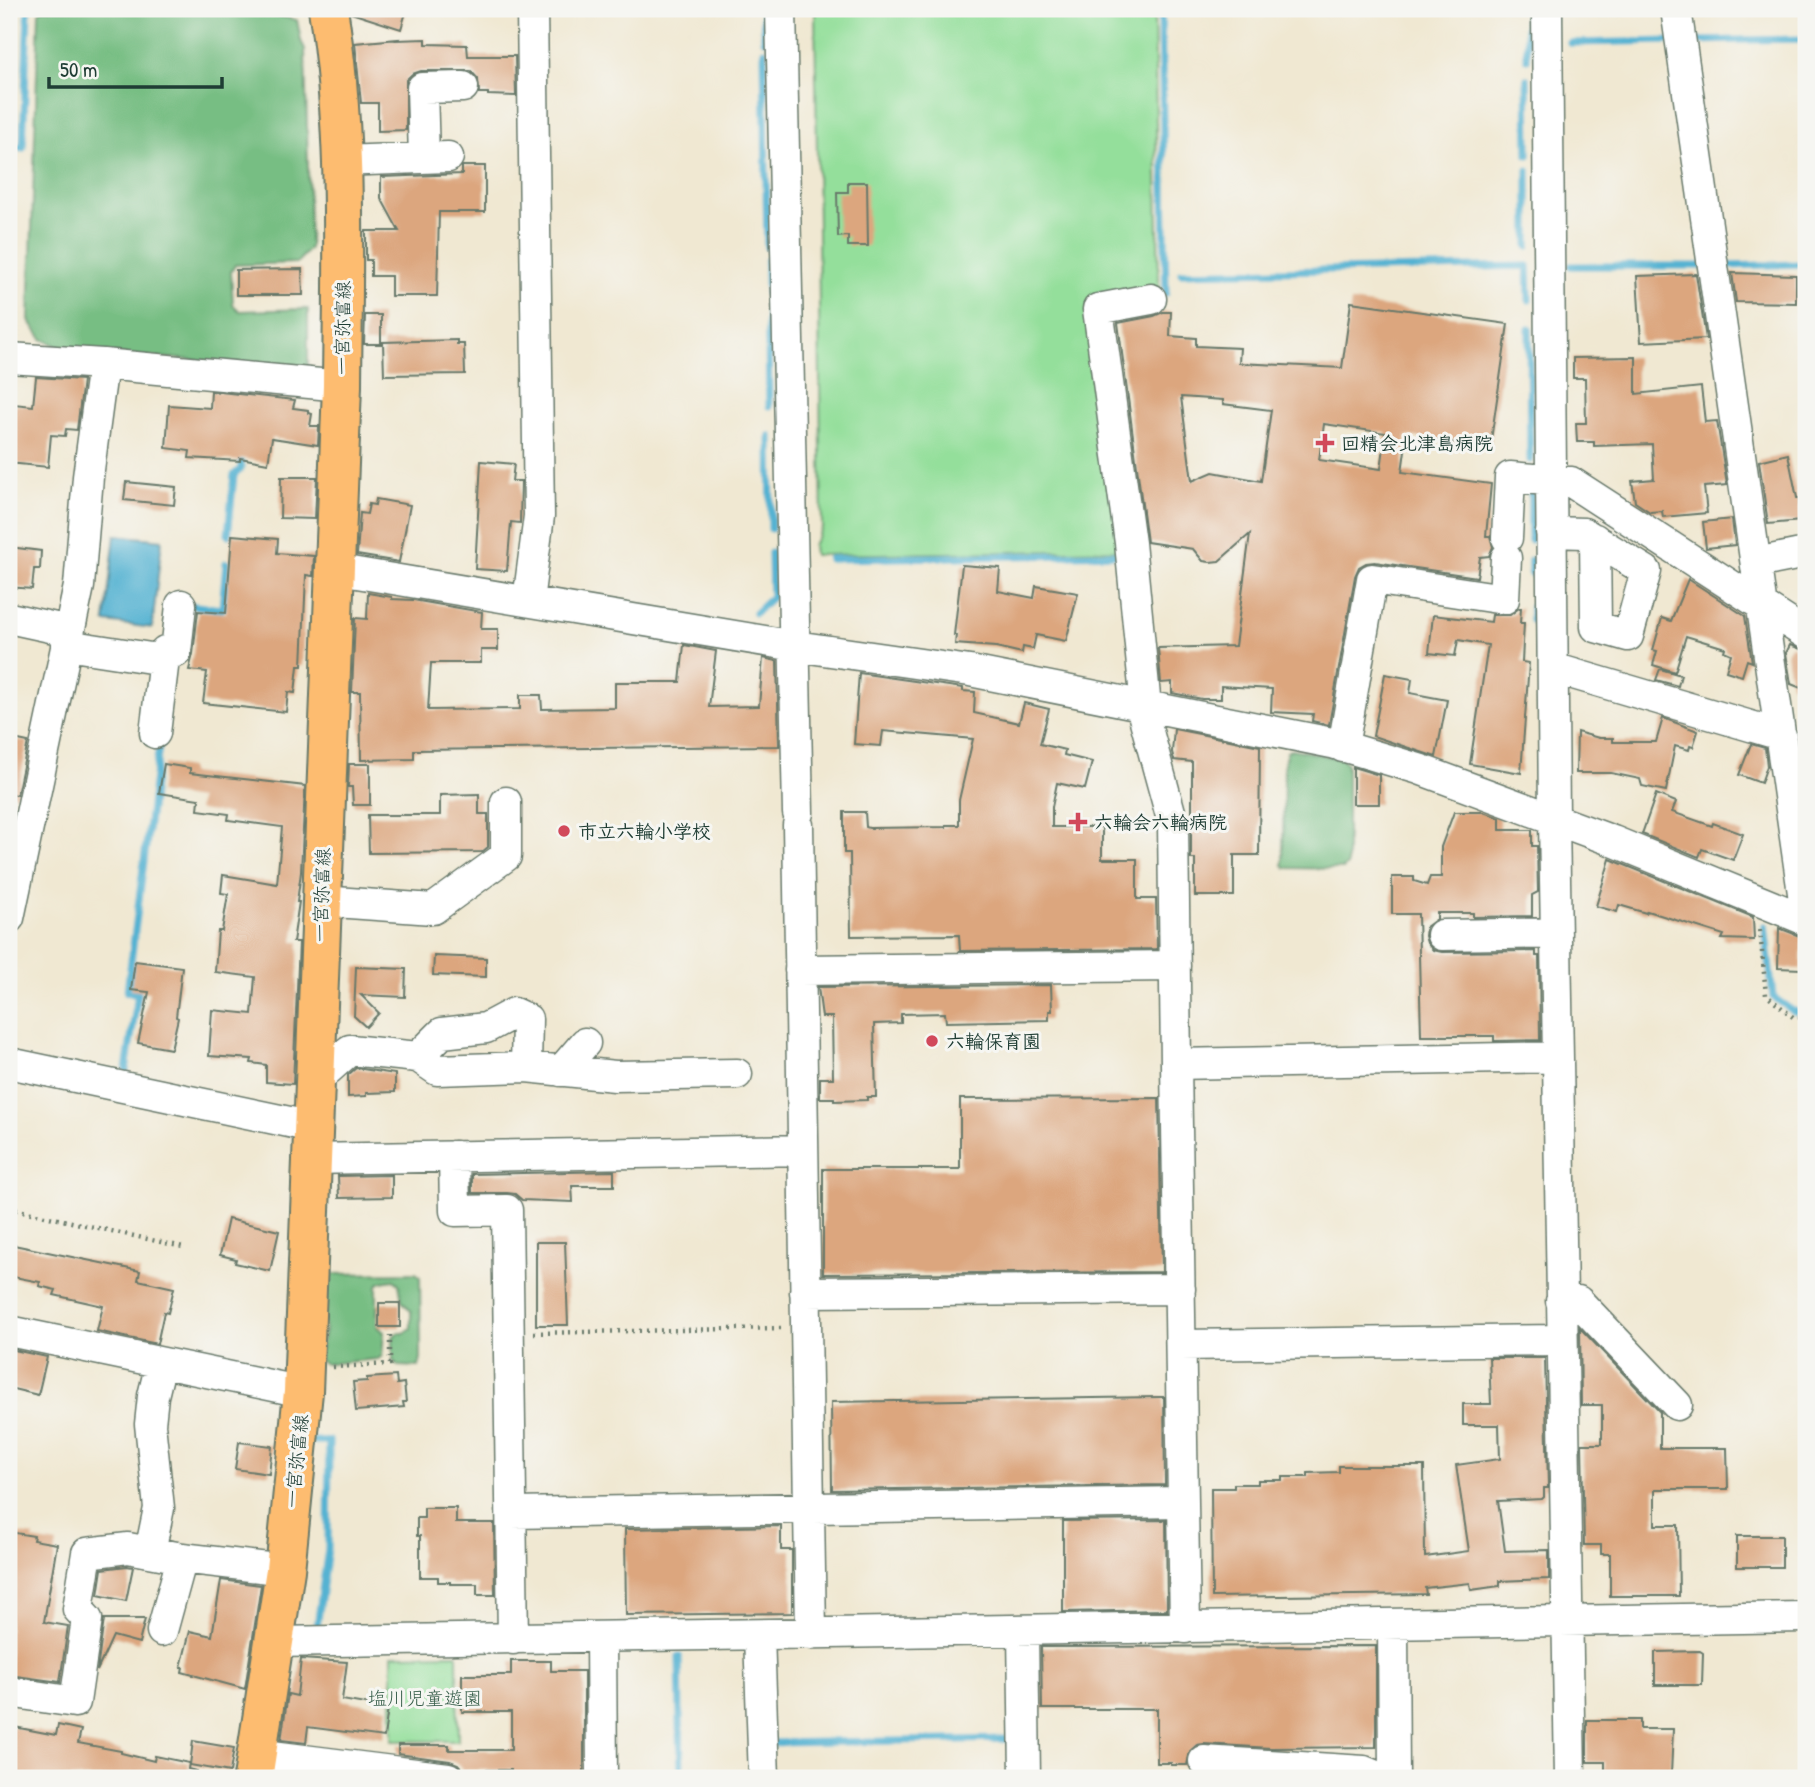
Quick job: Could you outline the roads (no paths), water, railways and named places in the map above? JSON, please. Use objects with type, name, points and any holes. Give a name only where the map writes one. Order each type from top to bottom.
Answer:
[{"type":"main road","name":"一宮弥富線","points":[[255,1766],[285,1570],[304,1381],[342,386],[344,228],[339,106],[328,9]]},
{"type":"street","points":[[528,601],[539,516],[532,9]]},
{"type":"street","points":[[781,9],[795,646],[811,1634]]},
{"type":"street","points":[[1546,9],[1554,820],[1570,1778]]},
{"type":"street","points":[[1675,9],[1806,914]]},
{"type":"street","points":[[341,161],[436,158],[422,88],[463,87]]},
{"type":"street","points":[[1151,299],[1098,309],[1130,543],[1146,707],[1144,717],[1173,823],[1185,1628]]},
{"type":"street","points":[[9,358],[342,386]]},
{"type":"street","points":[[9,918],[79,586],[88,477],[103,365]]},
{"type":"street","points":[[1343,747],[1372,579],[1504,598],[1510,477],[1572,482],[1806,634]]},
{"type":"street","points":[[1551,531],[1584,533],[1595,539],[1646,571],[1628,636],[1596,627],[1595,539]]},
{"type":"street","points":[[1756,563],[1806,553]]},
{"type":"street","points":[[333,569],[795,646],[970,671],[1343,747],[1419,769],[1613,841],[1806,920]]},
{"type":"street","points":[[1505,589],[1595,577]]},
{"type":"street","points":[[155,733],[165,651],[176,652],[181,605]]},
{"type":"street","points":[[9,618],[68,638],[164,660]]},
{"type":"street","points":[[1553,668],[1781,735]]},
{"type":"street","points":[[321,901],[433,909],[506,856],[506,802]]},
{"type":"street","points":[[1442,934],[1556,933]]},
{"type":"street","points":[[800,970],[1175,966]]},
{"type":"street","points":[[418,1057],[442,1033],[486,1028],[514,1013],[527,1019],[526,1067]]},
{"type":"street","points":[[561,1071],[585,1043]]},
{"type":"street","points":[[314,1082],[350,1050],[418,1057],[437,1070],[526,1067],[615,1076],[737,1074]]},
{"type":"street","points":[[1177,1064],[1558,1057]]},
{"type":"street","points":[[9,1063],[312,1143],[454,1156],[803,1150]]},
{"type":"street","points":[[454,1156],[455,1211],[507,1210],[513,1639]]},
{"type":"street","points":[[805,1292],[1180,1289]]},
{"type":"street","points":[[1561,1301],[1578,1301],[1677,1405]]},
{"type":"street","points":[[9,1331],[161,1363],[304,1381]]},
{"type":"street","points":[[1181,1345],[1562,1340]]},
{"type":"street","points":[[150,1552],[159,1508],[150,1424],[161,1363]]},
{"type":"street","points":[[512,1513],[1183,1502]]},
{"type":"street","points":[[9,1692],[75,1702],[88,1619],[78,1609],[87,1553],[128,1548],[182,1558],[285,1570]]},
{"type":"street","points":[[162,1632],[182,1558]]},
{"type":"street","points":[[275,1642],[1806,1618]]},
{"type":"street","points":[[1393,1625],[1394,1778]]},
{"type":"street","points":[[1023,1631],[1025,1778]]},
{"type":"street","points":[[760,1635],[764,1778]]},
{"type":"street","points":[[601,1637],[602,1778]]},
{"type":"street","points":[[1204,1761],[1364,1771],[1381,1778]]},
{"type":"street","points":[[255,1766],[448,1778]]},
{"type":"water","points":[[115,535],[162,540],[152,628],[105,622]]},
{"type":"waterway","points":[[9,147],[23,148],[28,9]]},
{"type":"waterway","points":[[763,9],[764,40]]},
{"type":"waterway","points":[[1161,9],[1166,293]]},
{"type":"waterway","points":[[1527,9],[1527,59]]},
{"type":"waterway","points":[[1690,41],[1806,39]]},
{"type":"waterway","points":[[1570,43],[1672,41]]},
{"type":"waterway","points":[[764,51],[767,247]]},
{"type":"waterway","points":[[1527,79],[1528,155]]},
{"type":"waterway","points":[[1528,170],[1528,246]]},
{"type":"waterway","points":[[767,261],[769,406]]},
{"type":"waterway","points":[[1722,266],[1806,264]]},
{"type":"waterway","points":[[1181,273],[1528,266],[1529,300]]},
{"type":"waterway","points":[[1571,266],[1703,266]]},
{"type":"waterway","points":[[1529,329],[1530,460]]},
{"type":"waterway","points":[[770,436],[771,529]]},
{"type":"waterway","points":[[228,535],[234,475],[241,469],[241,463]]},
{"type":"waterway","points":[[1531,492],[1531,540]]},
{"type":"waterway","points":[[755,613],[772,597],[771,553]]},
{"type":"waterway","points":[[830,559],[1121,554]]},
{"type":"waterway","points":[[1531,560],[1531,574]]},
{"type":"waterway","points":[[188,605],[222,609],[226,563]]},
{"type":"waterway","points":[[1532,607],[1532,620]]},
{"type":"waterway","points":[[126,1070],[138,994],[127,992],[160,738]]},
{"type":"waterway","points":[[1765,926],[1773,997],[1793,1011],[1806,1013]]},
{"type":"waterway","points":[[314,1441],[329,1441],[328,1549],[317,1626]]},
{"type":"waterway","points":[[679,1656],[681,1778]]},
{"type":"waterway","points":[[1198,1737],[1198,1778]]},
{"type":"waterway","points":[[771,1743],[1015,1739]]},
{"type":"place","name":"回精会北津島病院","points":[[1325,443]]},
{"type":"place","name":"六輪会六輪病院","points":[[1078,822]]},
{"type":"place","name":"市立六輪小学校","points":[[564,831]]},
{"type":"place","name":"六輪保育園","points":[[932,1041]]},
{"type":"park label","name":"塩川児童遊園","points":[[425,1698]]}]
